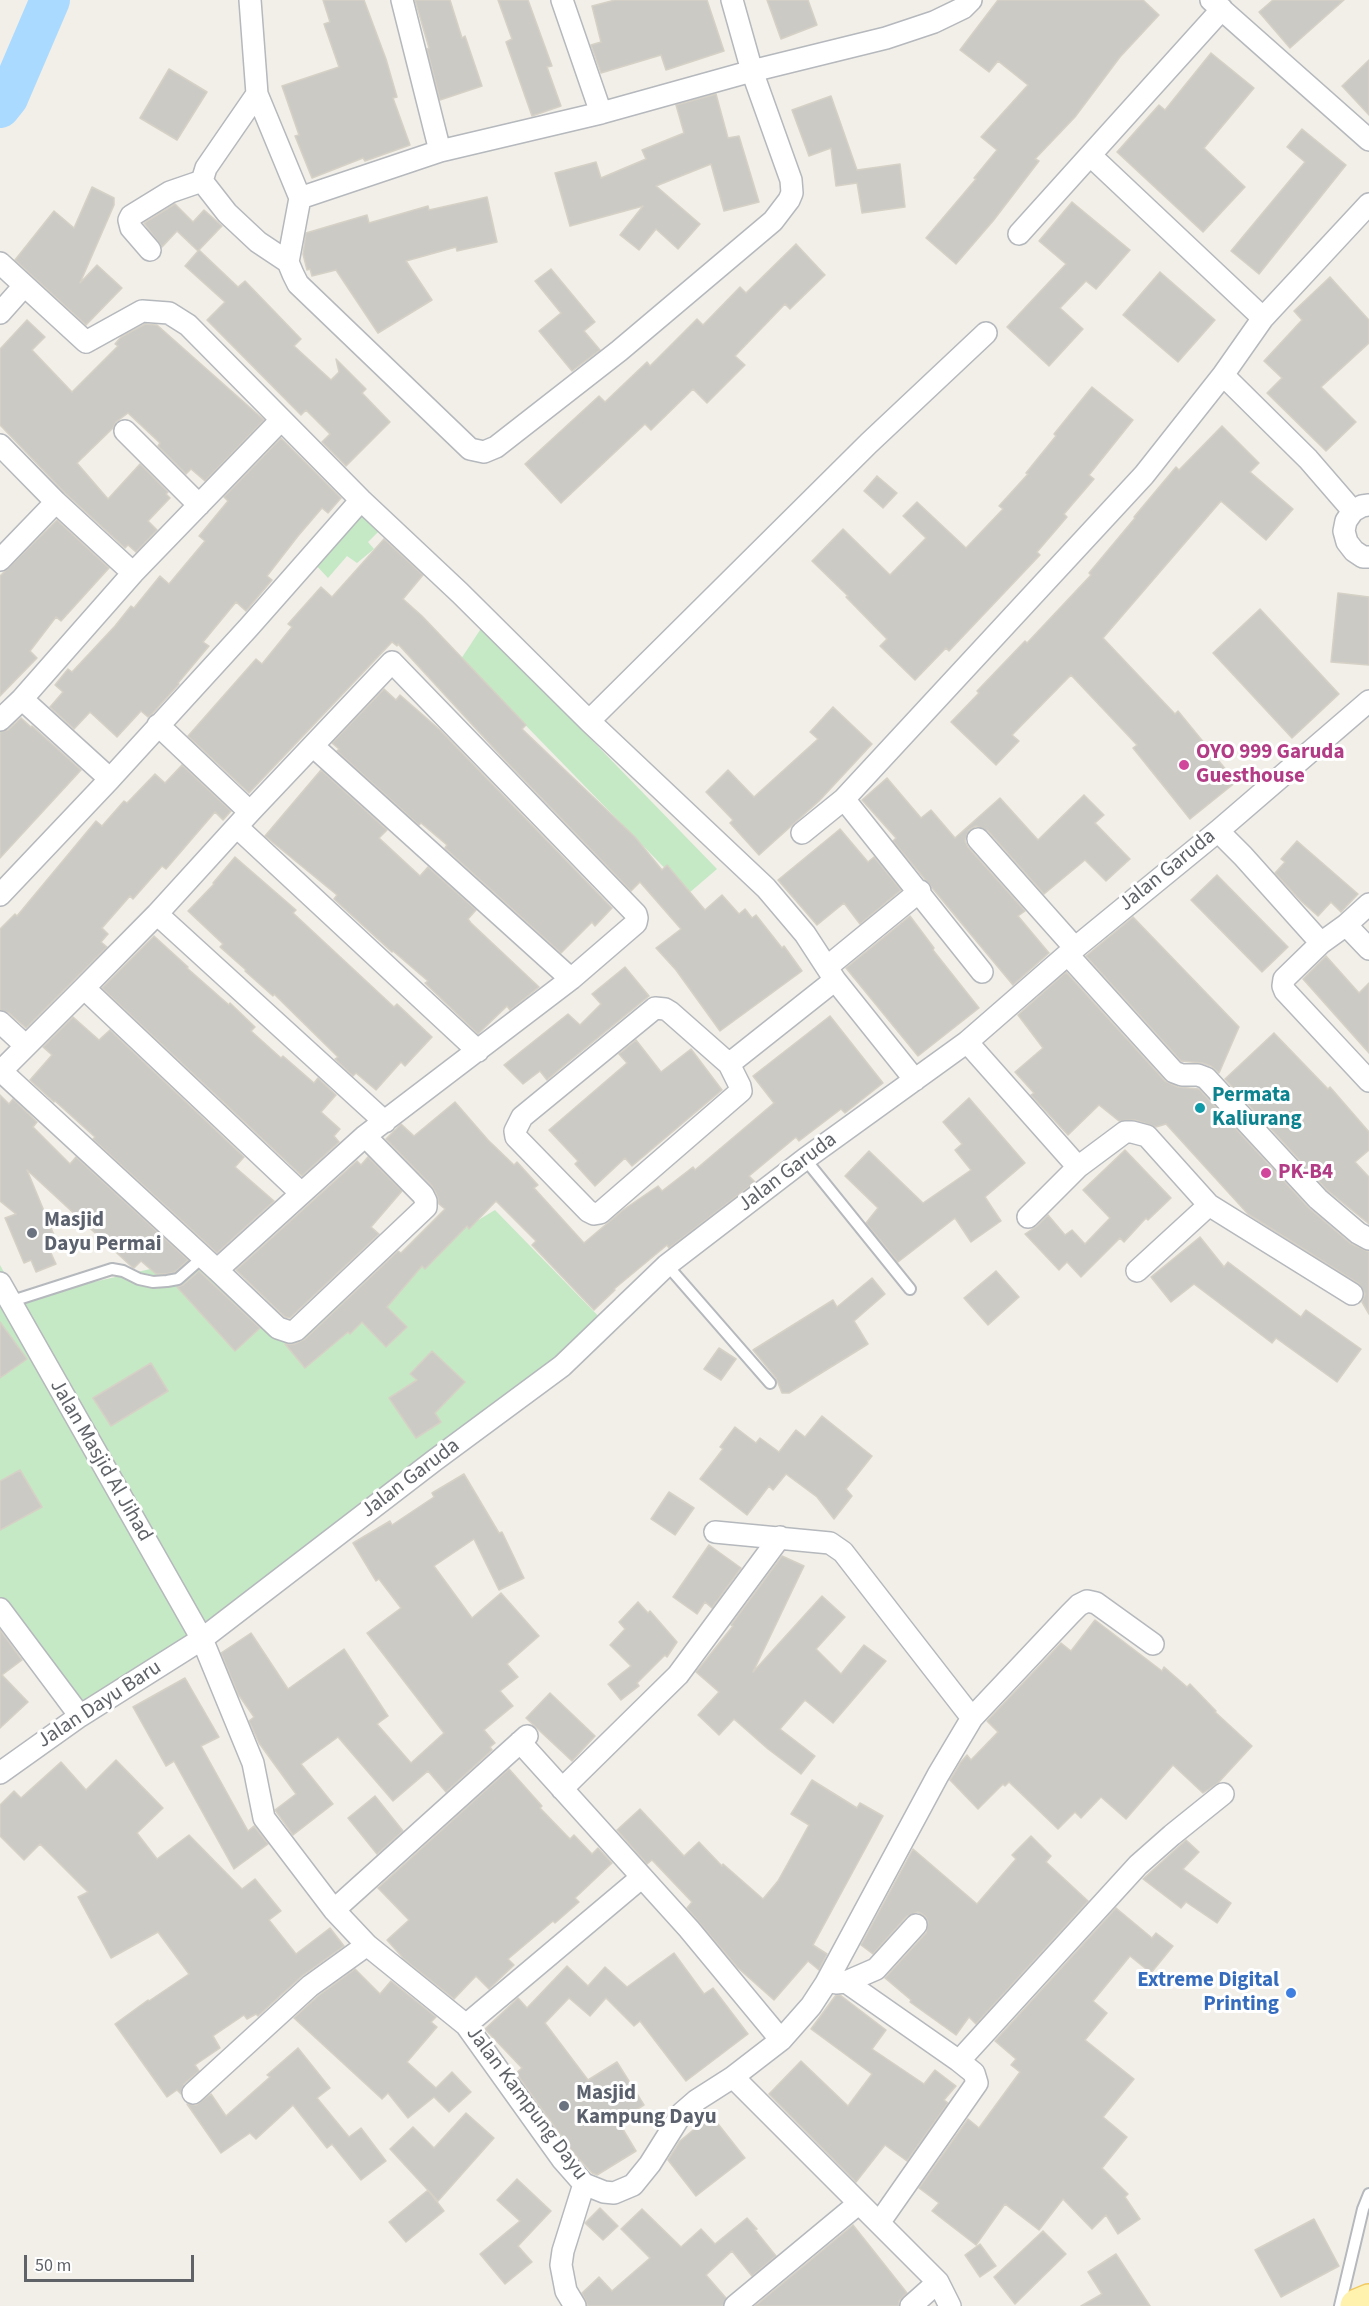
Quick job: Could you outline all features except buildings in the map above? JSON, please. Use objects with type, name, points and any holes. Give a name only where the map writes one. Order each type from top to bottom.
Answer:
[{"type":"main road","points":[[1357,2306],[1369,2301]]},
{"type":"street","points":[[250,0],[257,94],[300,198],[288,262]]},
{"type":"street","points":[[402,0],[440,151]]},
{"type":"street","points":[[562,0],[601,113]]},
{"type":"street","points":[[202,181],[227,213],[258,242],[288,262],[298,284],[470,449],[476,452],[489,450],[496,447],[619,351],[773,221],[785,207],[792,193],[791,180],[752,71],[732,0]]},
{"type":"street","points":[[300,198],[440,151],[601,113],[925,26],[963,8],[971,0]]},
{"type":"street","points":[[1018,234],[1090,156],[1217,5],[1369,140]]},
{"type":"street","points":[[202,181],[206,168],[257,94]]},
{"type":"street","points":[[1090,156],[1263,318]]},
{"type":"street","points":[[150,250],[130,228],[131,216],[170,192],[202,181]]},
{"type":"street","points":[[801,833],[844,799],[1144,475],[1223,375],[1263,318],[1369,204]]},
{"type":"street","points":[[0,263],[86,342],[142,311],[156,310],[169,313],[188,325],[361,500],[460,593],[589,721],[766,888],[806,934],[831,974],[915,1080]]},
{"type":"street","points":[[0,313],[24,286]]},
{"type":"street","points":[[589,721],[869,443],[986,333]]},
{"type":"street","points":[[1223,375],[1361,508],[1346,521],[1344,531],[1347,542],[1354,551],[1363,557],[1369,557]]},
{"type":"street","points":[[0,720],[22,699],[133,573],[281,420]]},
{"type":"street","points":[[125,431],[199,505]]},
{"type":"street","points":[[0,445],[56,502],[133,573]]},
{"type":"street","points":[[0,895],[249,627],[361,500]]},
{"type":"street","points":[[0,560],[56,502]]},
{"type":"street","points":[[210,1264],[301,1194],[364,1136],[571,979],[637,921],[636,914],[392,662],[243,819],[157,914],[1,1071],[278,1328],[290,1332],[301,1326],[426,1207],[423,1195],[364,1136]]},
{"type":"street","points":[[22,699],[110,779]]},
{"type":"street","name":"Jalan Garuda","points":[[202,1639],[435,1460],[562,1366],[667,1265],[805,1159],[967,1041],[1369,701]]},
{"type":"street","points":[[158,725],[243,819],[478,1051]]},
{"type":"street","points":[[314,746],[571,979]]},
{"type":"street","points":[[844,799],[920,891],[982,972]]},
{"type":"street","points":[[1218,831],[1321,943]]},
{"type":"street","points":[[978,839],[1174,1072],[1206,1078],[1318,1199],[1358,1233],[1369,1239]]},
{"type":"street","points":[[729,1064],[920,891]]},
{"type":"street","points":[[1369,904],[1321,943],[1284,979],[1283,986],[1285,991],[1369,1081]]},
{"type":"street","points":[[157,914],[385,1122]]},
{"type":"street","points":[[1346,925],[1369,949]]},
{"type":"street","points":[[84,988],[301,1194]]},
{"type":"street","points":[[655,1008],[670,1012],[729,1064],[740,1086],[741,1091],[738,1095],[600,1213],[594,1214],[588,1211],[516,1137],[515,1131],[522,1117],[655,1008]]},
{"type":"street","points":[[0,1022],[26,1046]]},
{"type":"street","points":[[967,1041],[1078,1167]]},
{"type":"street","points":[[1028,1216],[1078,1167],[1125,1132],[1141,1133],[1147,1136],[1209,1205],[1352,1294]]},
{"type":"street","points":[[1137,1271],[1209,1205]]},
{"type":"street","name":"Jalan Masjid Al Jihad","points":[[0,1282],[5,1304],[202,1639]]},
{"type":"street","points":[[715,1532],[830,1543],[843,1552],[972,1718]]},
{"type":"street","points":[[562,1789],[678,1675],[780,1537]]},
{"type":"street","name":"Jalan Kampung Dayu","points":[[202,1639],[253,1763],[264,1818],[334,1910],[368,1945],[466,2025],[562,2159],[584,2184],[604,2192],[614,2193],[633,2186],[682,2113],[781,2040],[811,2006],[836,1983],[938,1775],[972,1718],[1079,1605],[1087,1601],[1102,1606],[1153,1644]]},
{"type":"street","points":[[0,1609],[80,1716]]},
{"type":"street","name":"Jalan Dayu Baru","points":[[0,1773],[80,1716],[202,1639]]},
{"type":"street","points":[[334,1910],[524,1739],[562,1789],[689,1929],[781,2040]]},
{"type":"street","points":[[958,2061],[1138,1865],[1172,1834],[1223,1794]]},
{"type":"street","points":[[466,2025],[642,1877]]},
{"type":"street","points":[[836,1983],[876,1969],[916,1925]]},
{"type":"street","points":[[194,2093],[310,1986],[368,1945]]},
{"type":"street","points":[[836,1983],[975,2073],[977,2083],[879,2223]]},
{"type":"street","points":[[733,2077],[938,2282],[950,2306]]},
{"type":"street","points":[[575,2306],[566,2291],[561,2265],[563,2251],[584,2184]]},
{"type":"street","points":[[735,2306],[858,2204]]},
{"type":"street","points":[[911,2306],[938,2282]]},
{"type":"lane","points":[[805,1159],[909,1289]]},
{"type":"lane","points":[[5,1304],[112,1269],[153,1282],[178,1279],[190,1271],[210,1264]]},
{"type":"lane","points":[[667,1265],[770,1383]]},
{"type":"lane","points":[[1340,2306],[1363,2208],[1369,2194]]},
{"type":"green space","points":[[362,505],[383,527],[368,542],[374,549],[357,563],[347,556],[328,578],[314,563]]},
{"type":"green space","points":[[482,627],[717,869],[689,893],[461,659]]},
{"type":"green space","points":[[495,1210],[606,1324],[562,1366],[80,1716],[0,1597],[0,1265],[19,1299],[203,1257],[296,1330]]},
{"type":"waterway","points":[[0,108],[8,98],[50,0]]},
{"type":"place","name":"OYO 999 Garuda Guesthouse","points":[[1184,765]]},
{"type":"place","name":"Permata Kaliurang","points":[[1200,1108]]},
{"type":"place","name":"PK-B4","points":[[1266,1173]]},
{"type":"place","name":"Masjid Dayu Permai","points":[[32,1233]]},
{"type":"place","name":"Extreme Digital Printing","points":[[1291,1993]]},
{"type":"place","name":"Masjid Kampung Dayu","points":[[564,2106]]}]
